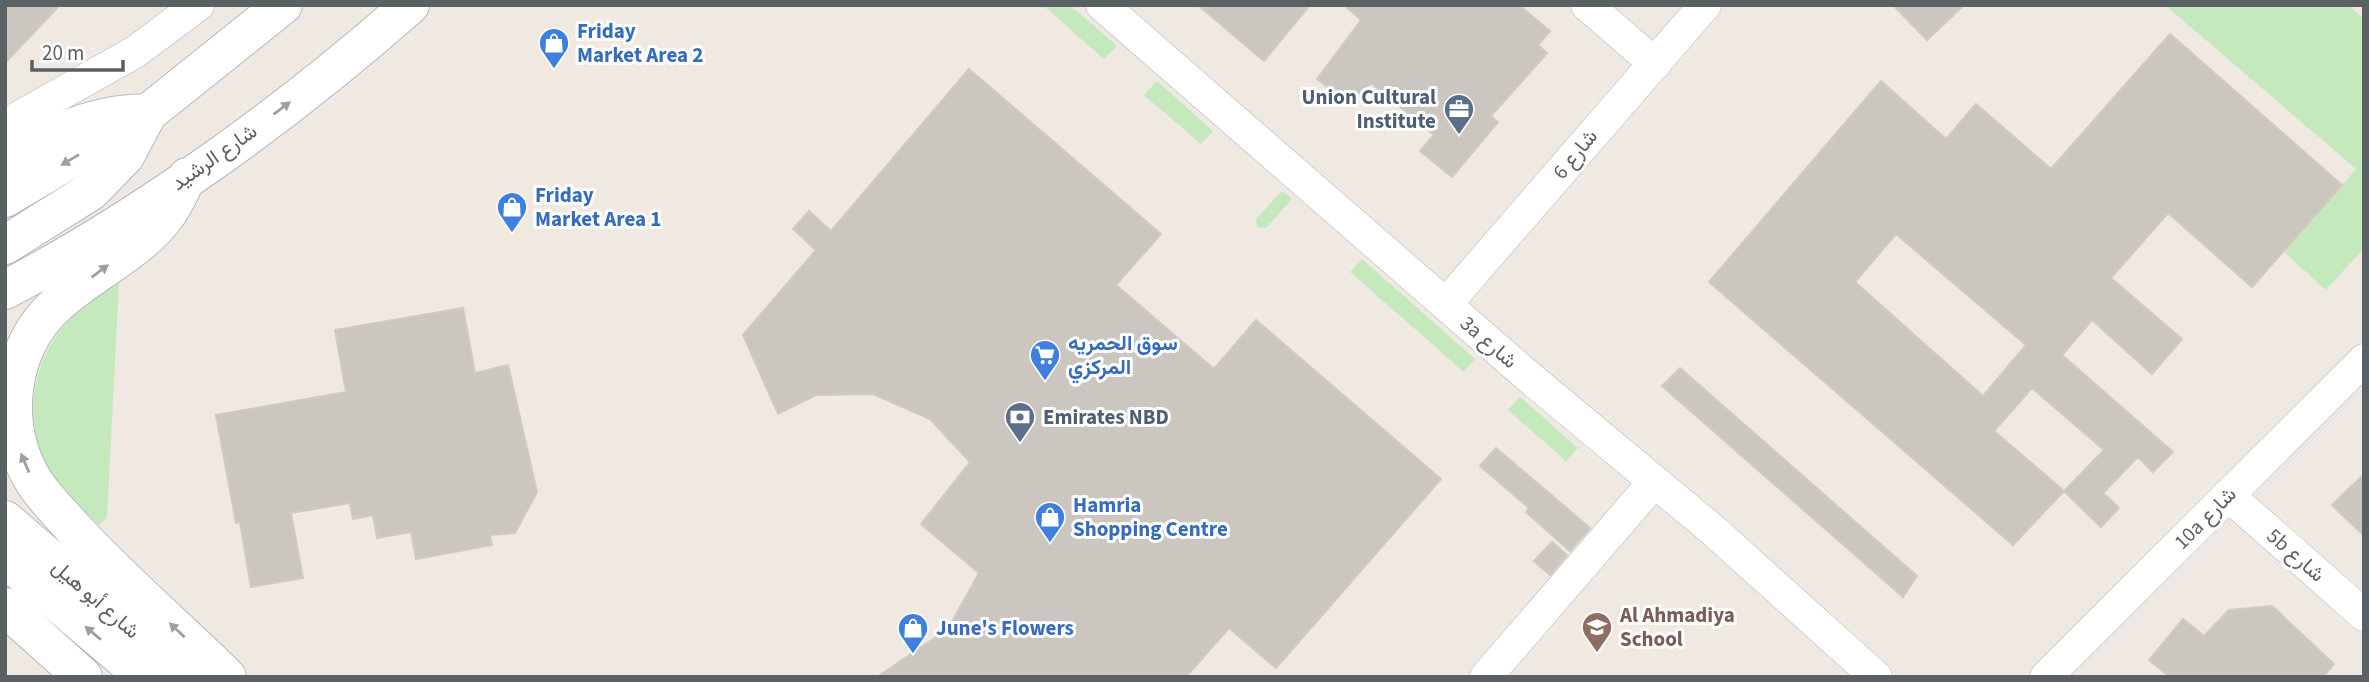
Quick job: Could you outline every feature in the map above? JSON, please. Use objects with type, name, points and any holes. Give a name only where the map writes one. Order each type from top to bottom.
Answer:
[{"type":"main road","points":[[5,198],[148,113],[284,5]]},
{"type":"main road","name":"شارع الرشيد","points":[[5,290],[105,233],[187,177],[357,52],[410,5]]},
{"type":"main road","points":[[5,157],[89,120],[118,113],[148,113]]},
{"type":"main road","points":[[5,245],[91,191],[125,156],[148,113]]},
{"type":"main road","points":[[187,177],[164,218],[150,233],[56,305],[39,324],[17,370],[12,393],[13,417],[23,460],[46,498],[94,551],[227,677]]},
{"type":"main road","name":"شارع أبو هيل","points":[[5,520],[187,677]]},
{"type":"main road","points":[[5,558],[145,677]]},
{"type":"main road","points":[[5,607],[80,674]]},
{"type":"main road","points":[[5,634],[36,659],[80,674]]},
{"type":"street","points":[[5,125],[135,52],[198,5]]},
{"type":"street","name":"3a شارع","points":[[1102,5],[1876,677]]},
{"type":"street","points":[[1587,5],[1655,64]]},
{"type":"street","name":"شارع 6","points":[[1446,304],[1611,110],[1655,64],[1705,5]]},
{"type":"street","name":"10a شارع","points":[[2046,677],[2364,360]]},
{"type":"street","points":[[1486,677],[1654,482]]},
{"type":"street","name":"5b شارع","points":[[2228,495],[2364,615]]},
{"type":"green space","points":[[1049,5],[1070,5],[1117,46],[1104,59],[1046,8]]},
{"type":"green space","points":[[2165,5],[2348,5],[2364,19],[2364,248],[2326,290],[2283,251],[2356,169]]},
{"type":"green space","points":[[1157,81],[1213,131],[1201,144],[1144,95]]},
{"type":"green space","points":[[1282,191],[1292,199],[1266,228],[1257,227],[1256,219]]},
{"type":"green space","points":[[1362,259],[1475,359],[1464,372],[1350,272]]},
{"type":"green space","points":[[119,282],[107,518],[99,525],[73,501],[51,474],[41,454],[33,412],[40,369],[48,349],[75,315]]},
{"type":"green space","points":[[1520,397],[1578,448],[1566,461],[1508,410]]},
{"type":"building","points":[[5,5],[60,5],[5,63]]},
{"type":"building","points":[[1198,5],[1310,5],[1264,61]]},
{"type":"building","points":[[1344,5],[1519,5],[1550,31],[1538,45],[1547,53],[1491,116],[1498,122],[1452,177],[1420,151],[1434,135],[1371,83],[1352,106],[1317,79],[1361,20]]},
{"type":"building","points":[[1893,5],[1964,5],[1927,40]]},
{"type":"building","points":[[2170,34],[2342,185],[2252,287],[2168,213],[2111,278],[2182,339],[2152,374],[2092,320],[2062,355],[2173,452],[2153,472],[2138,457],[2103,493],[2119,508],[2101,527],[2064,491],[2013,545],[1709,282],[1881,81],[1946,139],[1976,104],[2051,169]],"holes":[[[1896,234],[2026,345],[1983,396],[1855,282]],[[2032,388],[2104,450],[2064,491],[1994,431]]]},
{"type":"building","name":"سوق الحمريه المركزي","points":[[969,69],[1161,234],[1116,285],[1214,369],[1256,320],[1441,479],[1276,668],[1229,628],[1186,677],[877,677],[948,629],[979,573],[921,524],[970,462],[930,419],[873,394],[816,395],[778,414],[743,335],[816,250],[793,229],[809,211],[831,231]]},
{"type":"building","points":[[463,308],[475,373],[508,365],[537,492],[515,533],[490,535],[492,545],[416,559],[411,532],[377,538],[373,515],[353,519],[350,503],[291,513],[303,578],[251,587],[240,522],[236,523],[216,415],[346,392],[335,330]]},
{"type":"building","points":[[1680,368],[1917,576],[1903,597],[1662,386]]},
{"type":"building","points":[[1496,448],[1590,528],[1570,551],[1526,512],[1529,508],[1480,466]]},
{"type":"building","points":[[2364,474],[2364,536],[2332,505]]},
{"type":"building","points":[[1552,542],[1567,555],[1550,575],[1534,561]]},
{"type":"building","points":[[2272,606],[2334,664],[2323,677],[2170,677],[2149,660],[2183,619],[2204,636],[2229,610]]},
{"type":"place","name":"Friday Market Area 2","points":[[554,70]]},
{"type":"place","name":"Union Cultural Institute","points":[[1459,136]]},
{"type":"place","name":"Friday Market Area 1","points":[[512,234]]},
{"type":"place","name":"سوق الحمريه المركزي","points":[[1045,382]]},
{"type":"place","name":"Emirates NBD","points":[[1020,444]]},
{"type":"place","name":"Hamria Shopping Centre","points":[[1050,544]]},
{"type":"place","name":"Al Ahmadiya School","points":[[1597,654]]},
{"type":"place","name":"June's Flowers","points":[[913,655]]}]
